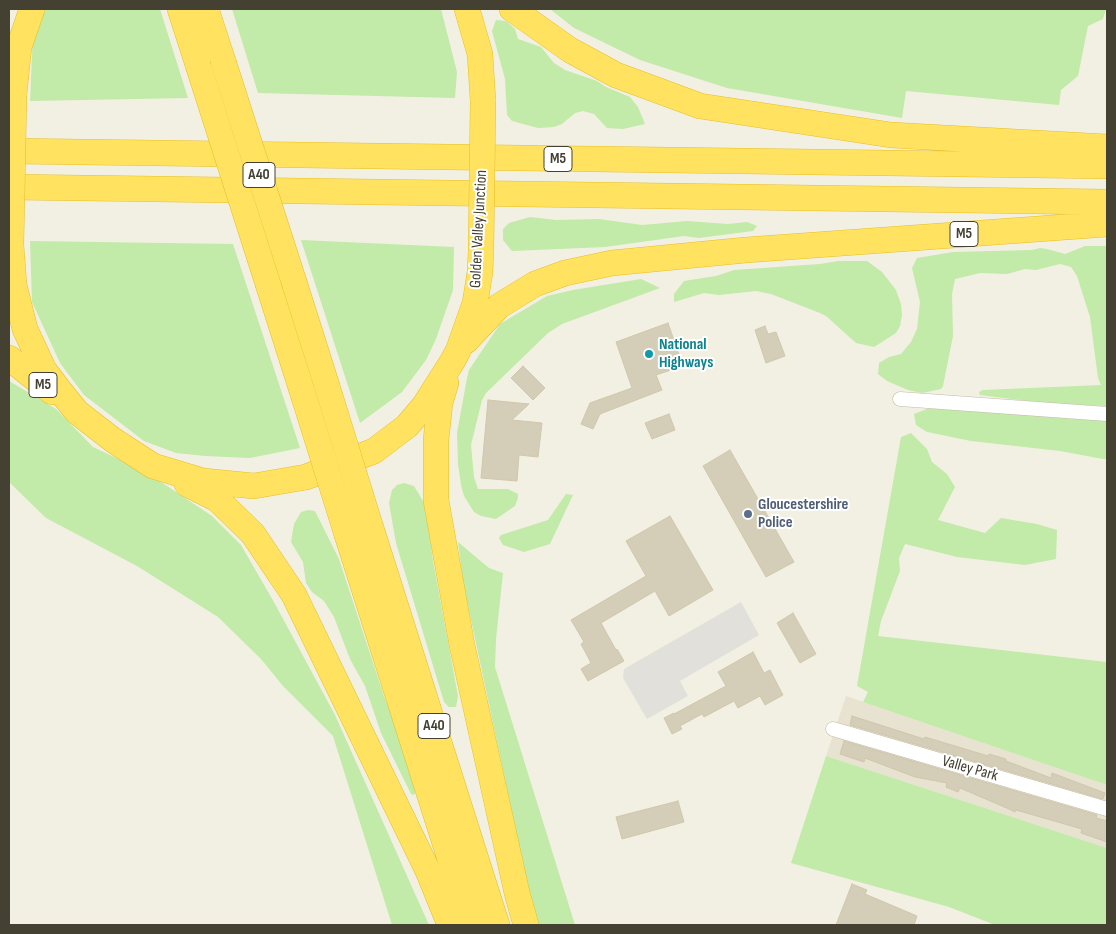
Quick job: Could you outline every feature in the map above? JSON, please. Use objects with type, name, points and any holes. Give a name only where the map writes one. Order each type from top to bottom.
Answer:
[{"type":"highway","points":[[9,28],[28,9]]},
{"type":"highway","name":"Golden Valley Junction","points":[[32,9],[19,47],[14,95],[12,245],[14,285],[25,329],[44,370],[77,412],[113,440],[154,466],[203,481],[254,486],[306,477],[374,452],[407,426],[424,406],[455,356],[475,303],[481,251],[483,101],[480,54],[467,9]]},
{"type":"highway","name":"A40","points":[[180,9],[472,925]]},
{"type":"highway","name":"A40","points":[[206,9],[497,925]]},
{"type":"highway","points":[[512,9],[570,50],[616,75],[700,106],[891,135],[1107,146]]},
{"type":"highway","name":"M5","points":[[9,151],[1107,166]]},
{"type":"highway","name":"M5","points":[[9,187],[1107,202]]},
{"type":"highway","name":"M5","points":[[455,356],[499,306],[534,284],[565,273],[612,263],[746,250],[1107,224]]},
{"type":"highway","points":[[455,356],[440,403],[436,440],[436,500],[462,645],[517,893],[526,925]]},
{"type":"highway","name":"M5","points":[[9,358],[77,412]]},
{"type":"highway","points":[[154,466],[216,499],[254,534],[294,595],[428,871],[450,925]]},
{"type":"street","points":[[900,399],[1107,414]]},
{"type":"street","name":"Valley Park","points":[[833,729],[1107,809]]},
{"type":"shaded area","points":[[741,602],[759,635],[680,681],[688,696],[647,719],[623,678],[624,669]]},
{"type":"shaded area","points":[[846,696],[1107,785],[1107,848],[826,756]]},
{"type":"green space","points":[[46,9],[160,9],[188,98],[30,101],[33,33]]},
{"type":"green space","points":[[232,9],[441,9],[457,72],[455,98],[258,93]]},
{"type":"green space","points":[[550,9],[1106,9],[1103,19],[1088,26],[1078,76],[1061,90],[1059,105],[906,91],[902,118],[727,88],[640,60],[574,28]]},
{"type":"green space","points":[[496,20],[506,21],[515,29],[518,39],[541,47],[554,63],[565,70],[597,81],[630,97],[638,107],[645,124],[623,129],[607,128],[594,114],[583,111],[575,113],[562,124],[554,127],[538,128],[512,121],[507,115],[505,79],[492,31]]},
{"type":"green space","points":[[530,217],[556,220],[599,219],[642,225],[687,221],[728,224],[747,222],[757,226],[753,231],[699,238],[684,236],[605,247],[512,251],[503,240],[503,229],[509,223]]},
{"type":"green space","points":[[301,240],[454,247],[453,290],[436,339],[426,360],[402,392],[360,423]]},
{"type":"green space","points":[[30,241],[233,244],[300,448],[250,458],[176,453],[144,441],[84,395],[60,363],[32,302]]},
{"type":"green space","points":[[1085,246],[1107,246],[1107,406],[1051,404],[980,395],[979,392],[983,390],[1101,385],[1098,378],[1090,317],[1077,276],[1071,267],[1060,264],[1036,270],[1025,269],[1007,274],[980,273],[955,279],[952,294],[953,336],[941,389],[922,393],[908,390],[887,381],[878,374],[879,363],[889,357],[901,354],[911,342],[917,329],[920,302],[912,268],[917,258],[953,252],[1032,250],[1040,248],[1065,254]]},
{"type":"green space","points":[[838,261],[867,261],[882,272],[896,290],[901,304],[900,326],[896,333],[874,347],[856,343],[826,316],[771,294],[756,291],[719,295],[704,293],[674,302],[674,294],[684,281],[716,276],[734,270]]},
{"type":"green space","points":[[641,279],[660,288],[562,324],[548,333],[486,393],[482,400],[471,445],[474,477],[478,489],[508,489],[518,494],[518,498],[515,506],[496,519],[481,516],[474,512],[464,496],[461,485],[457,433],[469,370],[500,324],[547,296]]},
{"type":"green space","points":[[9,381],[56,409],[93,447],[146,472],[212,516],[241,545],[335,715],[429,925],[392,925],[333,736],[283,686],[261,659],[218,617],[137,566],[46,518],[9,482]]},
{"type":"green space","points":[[940,404],[1107,421],[1107,459],[1060,451],[971,441],[927,432],[916,425],[914,414]]},
{"type":"green space","points":[[911,433],[927,449],[932,462],[947,474],[955,487],[938,520],[985,533],[1001,518],[1037,524],[1057,530],[1056,559],[1025,565],[957,557],[905,544],[899,558],[900,571],[881,621],[878,636],[1107,662],[1107,785],[863,702],[868,692],[857,686],[901,437]]},
{"type":"green space","points":[[404,483],[414,486],[426,506],[433,561],[458,696],[456,707],[449,707],[444,702],[396,543],[389,503],[392,490],[397,485]]},
{"type":"green space","points":[[566,494],[573,495],[550,544],[524,552],[503,545],[499,538],[501,535],[548,520]]},
{"type":"green space","points":[[315,511],[339,559],[384,696],[416,777],[417,789],[414,795],[411,794],[381,733],[365,686],[350,659],[334,617],[324,601],[312,592],[306,583],[303,562],[291,542],[294,524],[301,512]]},
{"type":"green space","points":[[458,542],[489,568],[503,573],[495,667],[575,925],[536,925],[463,582]]},
{"type":"green space","points":[[826,756],[1107,848],[1107,925],[995,925],[949,907],[791,863]]},
{"type":"building","name":"National Highways","points":[[668,323],[683,366],[656,375],[662,390],[600,414],[593,429],[581,424],[590,403],[632,388],[616,342]]},
{"type":"building","points":[[765,326],[768,334],[776,332],[785,356],[766,363],[755,330]]},
{"type":"building","points":[[523,366],[545,388],[533,400],[511,378]]},
{"type":"building","points":[[488,400],[529,404],[512,420],[542,423],[538,457],[519,455],[517,481],[481,478]]},
{"type":"building","points":[[669,414],[675,430],[652,439],[645,423]]},
{"type":"building","name":"Gloucestershire Police","points":[[730,450],[794,562],[766,577],[703,466]]},
{"type":"building","points":[[670,516],[713,590],[669,616],[655,591],[601,623],[624,661],[588,681],[581,669],[591,663],[581,644],[584,642],[571,620],[646,576],[626,541]]},
{"type":"building","points":[[793,613],[816,654],[800,663],[777,623]]},
{"type":"building","points":[[753,652],[764,673],[770,670],[783,695],[765,705],[760,696],[738,708],[734,701],[704,717],[702,714],[680,726],[682,729],[672,734],[664,718],[726,686],[718,672]]},
{"type":"building","points":[[852,716],[924,739],[925,737],[988,756],[989,754],[1006,759],[1006,761],[1051,778],[1052,773],[1105,793],[1103,799],[850,725]]},
{"type":"building","points":[[844,741],[1097,815],[1096,818],[1107,821],[1107,842],[1081,833],[1082,829],[1016,810],[1015,812],[960,788],[958,792],[946,787],[947,783],[915,777],[865,758],[864,762],[840,754]]},
{"type":"building","points":[[678,801],[684,822],[622,839],[616,817]]},
{"type":"building","points":[[852,884],[867,890],[865,894],[917,916],[914,925],[836,925]]},
{"type":"place","name":"National Highways","points":[[649,354]]},
{"type":"place","name":"Gloucestershire Police","points":[[748,514]]}]
